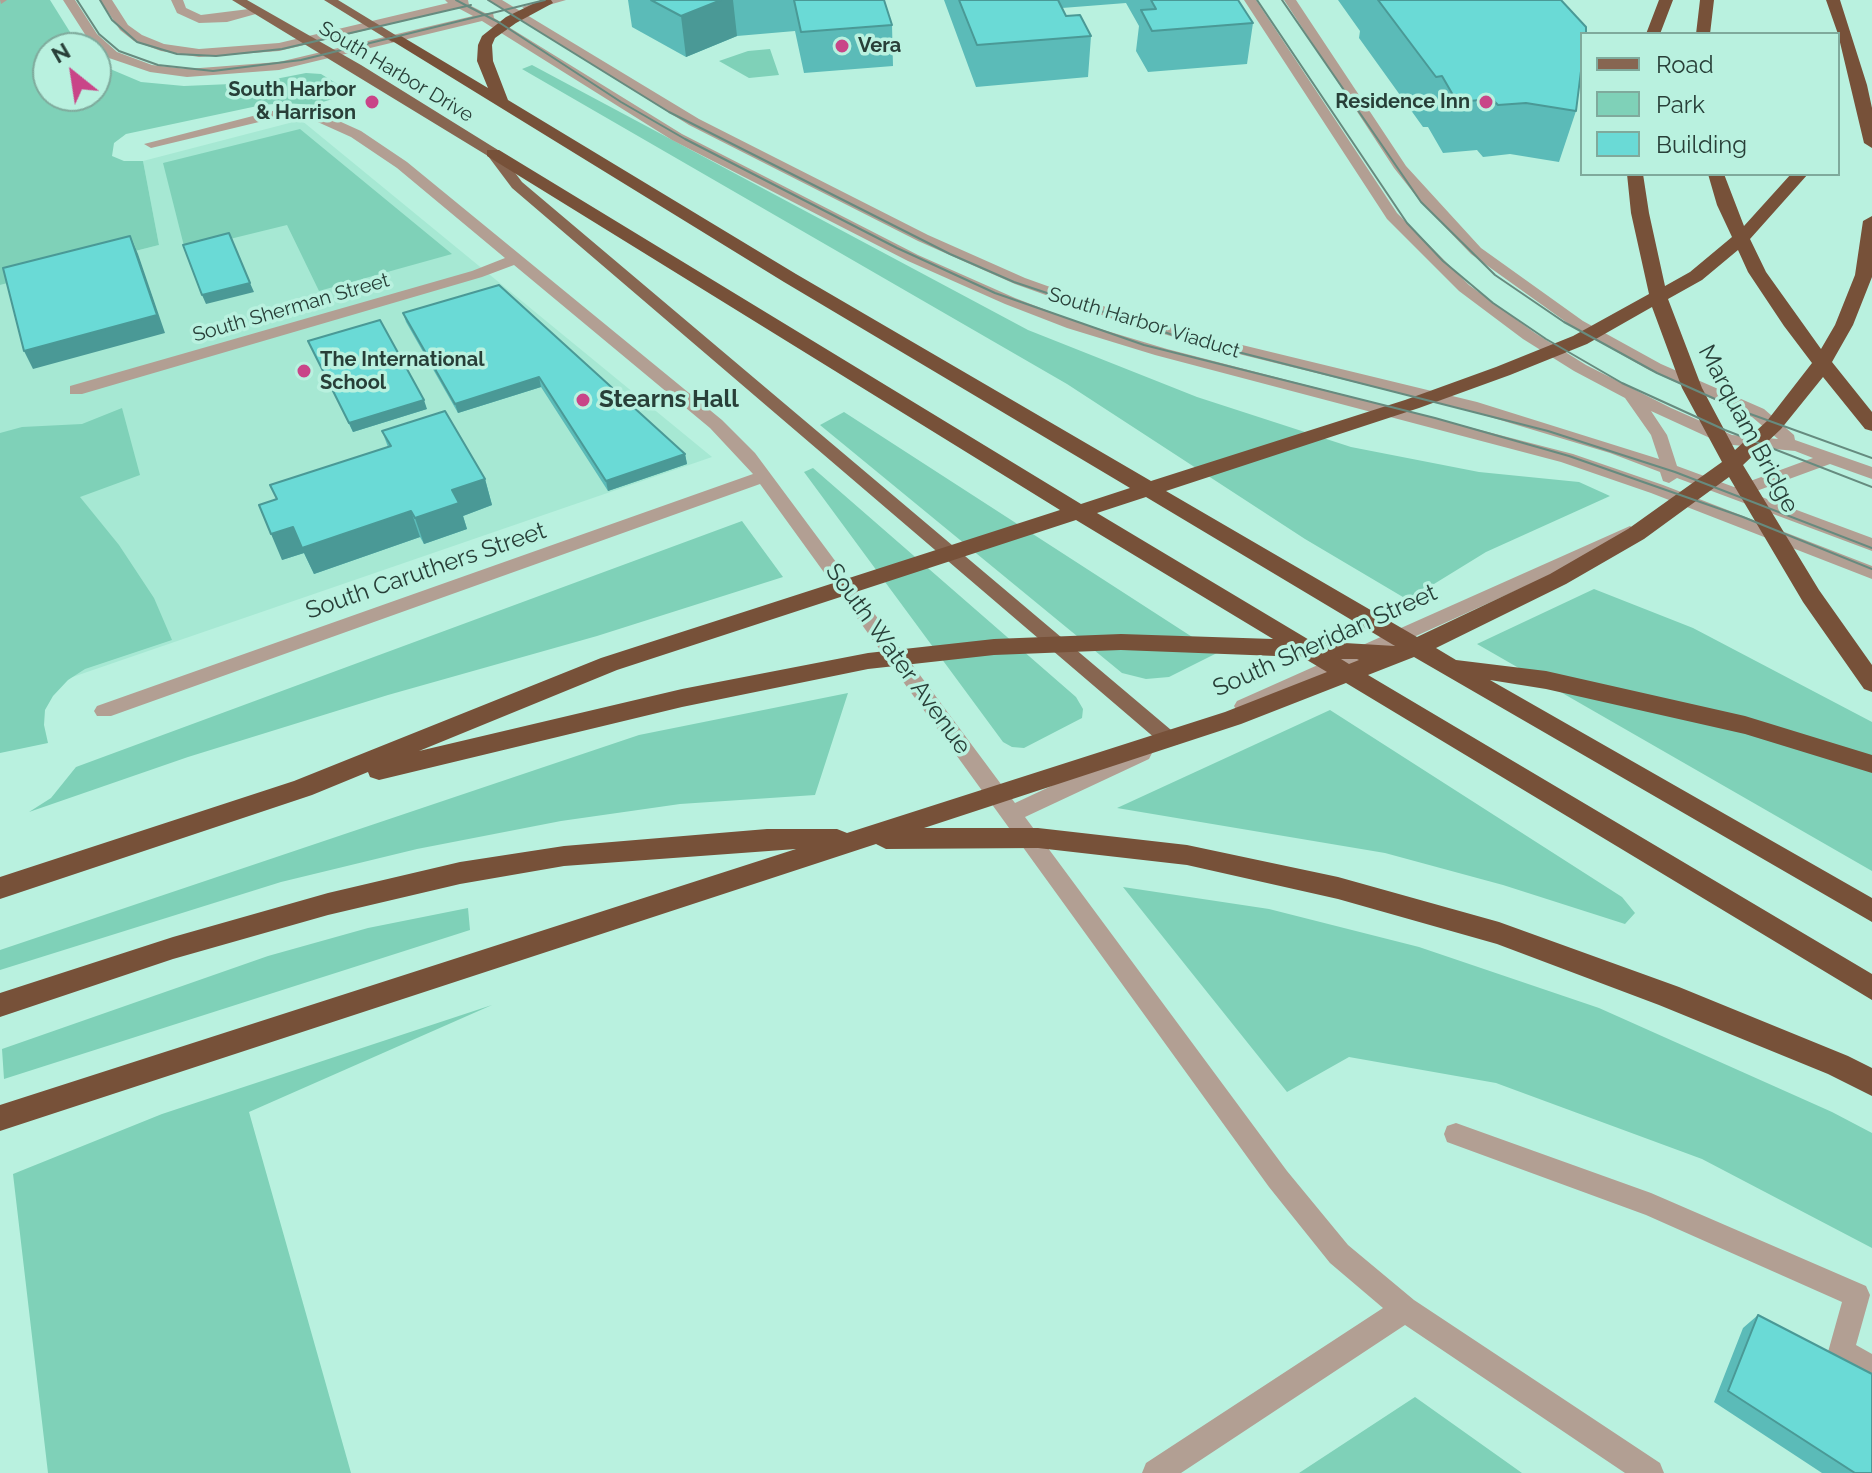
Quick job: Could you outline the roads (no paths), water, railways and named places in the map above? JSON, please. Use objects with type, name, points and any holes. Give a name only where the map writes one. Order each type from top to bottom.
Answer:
[{"type":"highway","points":[[1654,32],[1666,0]]},
{"type":"highway","points":[[1703,32],[1707,0]]},
{"type":"highway","points":[[1830,0],[1837,32]]},
{"type":"highway","points":[[1830,0],[1839,32]]},
{"type":"highway","points":[[500,100],[485,61],[485,45],[489,36],[511,20],[553,1]]},
{"type":"highway","points":[[1840,34],[1872,143]]},
{"type":"highway","points":[[396,39],[790,278],[1534,717],[1872,911]]},
{"type":"highway","points":[[493,153],[1202,587],[1872,988]]},
{"type":"highway","name":"Marquam Bridge","points":[[1635,176],[1640,213],[1661,306],[1692,388],[1747,490],[1811,596],[1872,683]]},
{"type":"highway","points":[[1717,176],[1725,205],[1757,272],[1793,326],[1872,425]]},
{"type":"highway","points":[[0,888],[303,788],[609,664],[1412,404],[1580,340],[1696,276],[1750,230],[1798,176]]},
{"type":"highway","points":[[0,1118],[1233,718],[1431,641],[1558,579],[1636,534],[1703,488],[1774,425],[1812,380],[1844,325],[1864,275],[1872,221]]},
{"type":"highway","points":[[303,788],[631,710],[769,679],[868,661],[947,652],[1121,642],[1357,651],[1546,680],[1745,725],[1872,764]]},
{"type":"highway","points":[[0,1005],[173,948],[328,904],[460,873],[564,856],[767,839],[1038,838],[1187,855],[1267,871],[1499,933],[1669,996],[1838,1065],[1872,1083]]},
{"type":"main road","name":"South Harbor Drive","points":[[238,0],[493,153]]},
{"type":"main road","name":"South Harbor Drive","points":[[330,0],[396,39]]},
{"type":"main road","points":[[493,153],[517,185],[1170,740]]},
{"type":"street","points":[[69,0],[101,46],[123,59],[150,68],[187,73],[233,72],[332,55],[553,1]]},
{"type":"street","points":[[106,0],[130,33],[161,47],[199,53],[229,53],[307,41],[477,0]]},
{"type":"street","points":[[177,0],[181,10],[199,19],[257,12]]},
{"type":"street","name":"South Harbor Viaduct","points":[[451,0],[497,24],[685,141],[903,253],[1010,301],[1072,325],[1210,366],[1468,430],[1567,458],[1657,489],[1872,573]]},
{"type":"street","name":"South Harbor Viaduct","points":[[494,0],[704,127],[923,238],[1020,281],[1112,314],[1200,340],[1492,411],[1616,449],[1872,545]]},
{"type":"street","points":[[1250,0],[1374,191],[1412,239],[1464,288],[1500,316],[1580,368],[1729,440],[1797,446],[1872,473]]},
{"type":"street","points":[[1290,0],[1401,168],[1476,251],[1578,324],[1655,367],[1758,413],[1797,446]]},
{"type":"street","name":"South Water Avenue","points":[[151,144],[262,116],[294,112],[314,115],[356,134],[402,165],[716,424],[749,457],[1310,1221],[1339,1254],[1405,1309],[1650,1473]]},
{"type":"street","name":"South Sherman Street","points":[[76,390],[477,274],[515,259]]},
{"type":"street","points":[[1631,395],[1659,435],[1668,461],[1669,483],[1663,519]]},
{"type":"street","name":"South Sheridan Street","points":[[1012,814],[1609,540],[1830,458]]},
{"type":"street","name":"South Caruthers Street","points":[[104,711],[763,477]]},
{"type":"street","points":[[1456,1134],[1651,1205],[1857,1295],[1841,1352],[1872,1368]]},
{"type":"street","points":[[1156,1473],[1405,1309]]},
{"type":"tram line","points":[[77,0],[99,34],[119,51],[158,65],[213,71],[301,60],[484,15]]},
{"type":"tram line","points":[[100,0],[112,20],[137,42],[177,54],[216,56],[282,49],[467,6]]},
{"type":"tram line","points":[[456,0],[467,6]]},
{"type":"tram line","points":[[488,0],[504,10]]},
{"type":"tram line","points":[[504,10],[545,0]]},
{"type":"tram line","points":[[1257,0],[1407,223],[1443,261],[1493,303],[1546,339],[1622,383],[1725,430],[1872,487]]},
{"type":"tram line","points":[[1282,0],[1421,202],[1495,275],[1564,322],[1657,373],[1742,411],[1872,458]]},
{"type":"tram line","points":[[467,6],[484,15]]},
{"type":"tram line","points":[[484,15],[504,10]]},
{"type":"tram line","points":[[504,10],[669,112],[950,254],[1014,282],[1179,337],[1548,431],[1675,472],[1872,548]]},
{"type":"tram line","points":[[484,15],[685,139],[897,248],[995,293],[1144,345],[1435,418],[1569,456],[1743,517],[1872,569]]},
{"type":"place","name":"Vera","points":[[842,46]]},
{"type":"place","name":"South Harbor & Harrison","points":[[372,102]]},
{"type":"place","name":"Residence Inn","points":[[1486,102]]},
{"type":"place","name":"The International School","points":[[304,371]]},
{"type":"place","name":"Stearns Hall","points":[[583,400]]}]
